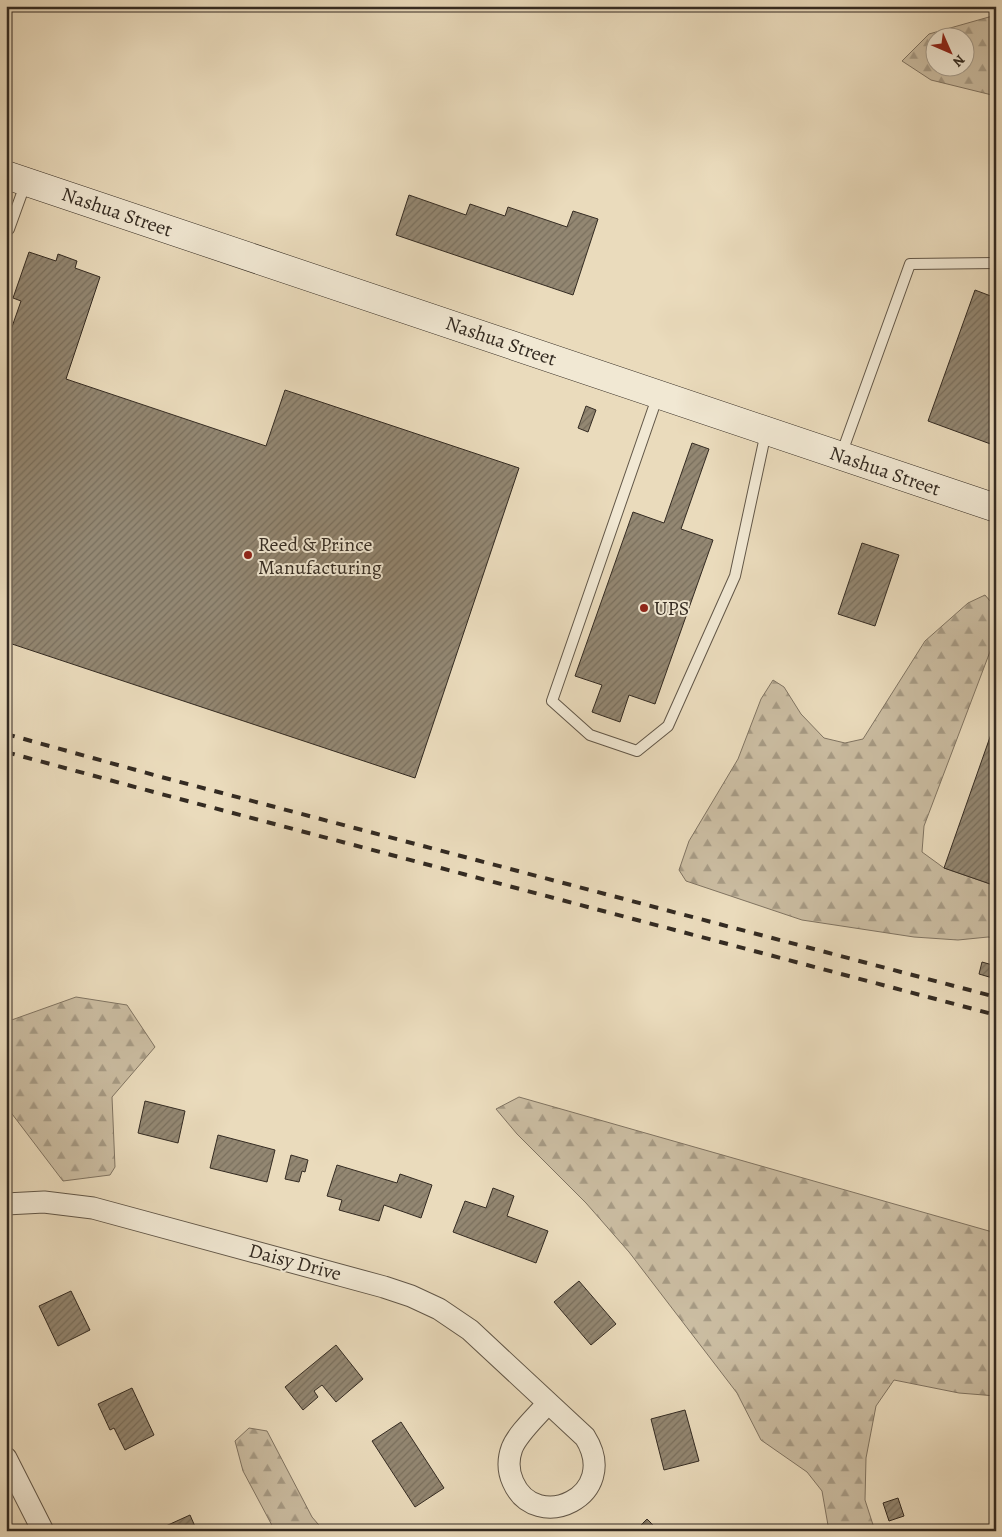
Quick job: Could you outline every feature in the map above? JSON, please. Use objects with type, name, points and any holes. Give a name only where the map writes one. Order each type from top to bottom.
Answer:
[{"type":"main road","name":"Nashua Street","points":[[16,178],[996,508]]},
{"type":"street","name":"Daisy Drive","points":[[6,1204],[44,1202],[94,1208],[384,1287],[440,1309],[470,1330],[585,1437],[595,1463],[591,1482],[580,1497],[563,1506],[553,1507],[535,1504],[520,1493],[511,1476],[509,1467],[512,1448],[548,1403]]},
{"type":"street","points":[[6,1458],[43,1531]]},
{"type":"lane","points":[[6,232],[9,229],[16,178]]},
{"type":"lane","points":[[840,456],[910,264],[996,263]]},
{"type":"lane","points":[[658,394],[552,701],[590,735],[637,751],[668,726],[735,576],[766,431]]},
{"type":"green space","points":[[996,15],[996,96],[928,78],[974,78],[974,28],[950,28]]},
{"type":"green space","points":[[924,39],[924,75],[902,61]]},
{"type":"green space","points":[[985,595],[996,608],[996,629],[991,649],[924,826],[922,852],[944,868],[996,886],[996,938],[958,940],[914,937],[802,920],[686,881],[679,870],[689,841],[738,759],[761,699],[773,680],[784,687],[801,714],[824,738],[845,743],[863,739],[925,641],[968,603]]},
{"type":"green space","points":[[76,997],[127,1005],[155,1047],[112,1097],[115,1167],[110,1175],[63,1181],[6,1106],[6,1022]]},
{"type":"green space","points":[[519,1097],[996,1233],[996,1396],[959,1393],[894,1380],[876,1406],[866,1458],[865,1500],[875,1531],[829,1531],[822,1491],[807,1472],[761,1440],[737,1393],[629,1252],[586,1203],[517,1134],[496,1109]]},
{"type":"green space","points":[[249,1428],[267,1431],[312,1517],[324,1531],[275,1531],[243,1471],[235,1441]]},
{"type":"building","points":[[409,195],[466,215],[470,204],[505,216],[508,207],[567,227],[573,211],[598,219],[573,295],[396,235]]},
{"type":"building","name":"Reed & Prince Manufacturing","points":[[29,252],[56,261],[58,254],[77,261],[75,268],[100,277],[66,379],[266,446],[285,390],[519,468],[415,778],[6,642],[6,344],[21,301],[13,298]]},
{"type":"building","points":[[975,290],[996,298],[996,390],[992,401],[996,403],[996,446],[928,421]]},
{"type":"building","points":[[586,406],[596,410],[588,432],[578,428]]},
{"type":"building","name":"UPS","points":[[692,443],[709,449],[681,529],[713,540],[655,704],[629,695],[620,722],[592,712],[602,685],[575,676],[633,512],[664,523]]},
{"type":"building","points":[[862,543],[899,555],[875,626],[838,614]]},
{"type":"building","points":[[996,720],[996,886],[944,868]]},
{"type":"building","points":[[982,962],[996,966],[996,979],[979,974]]},
{"type":"building","points":[[145,1101],[185,1111],[178,1143],[138,1133]]},
{"type":"building","points":[[218,1135],[275,1150],[267,1182],[210,1168]]},
{"type":"building","points":[[291,1155],[308,1160],[305,1172],[302,1171],[299,1182],[285,1179]]},
{"type":"building","points":[[337,1165],[397,1183],[400,1174],[432,1185],[421,1218],[384,1205],[379,1221],[339,1210],[342,1200],[327,1196]]},
{"type":"building","points":[[493,1188],[514,1196],[507,1216],[548,1231],[536,1263],[453,1232],[465,1201],[486,1208]]},
{"type":"building","points":[[579,1281],[616,1324],[591,1345],[554,1302]]},
{"type":"building","points":[[71,1291],[90,1330],[58,1346],[39,1306]]},
{"type":"building","points":[[336,1345],[363,1379],[336,1402],[322,1385],[314,1391],[318,1397],[303,1410],[285,1387]]},
{"type":"building","points":[[132,1388],[154,1435],[125,1450],[114,1428],[110,1430],[98,1404]]},
{"type":"building","points":[[685,1410],[699,1461],[664,1470],[651,1419]]},
{"type":"building","points":[[401,1422],[444,1488],[415,1507],[372,1441]]},
{"type":"building","points":[[898,1498],[904,1516],[889,1521],[883,1503]]},
{"type":"building","points":[[190,1515],[197,1531],[157,1530]]},
{"type":"building","points":[[647,1519],[659,1531],[635,1531]]},
{"type":"railway","points":[[6,734],[165,778],[996,997]]},
{"type":"railway","points":[[6,752],[996,1015]]},
{"type":"place","name":"Reed & Prince Manufacturing","points":[[248,555]]},
{"type":"place","name":"UPS","points":[[644,608]]}]
